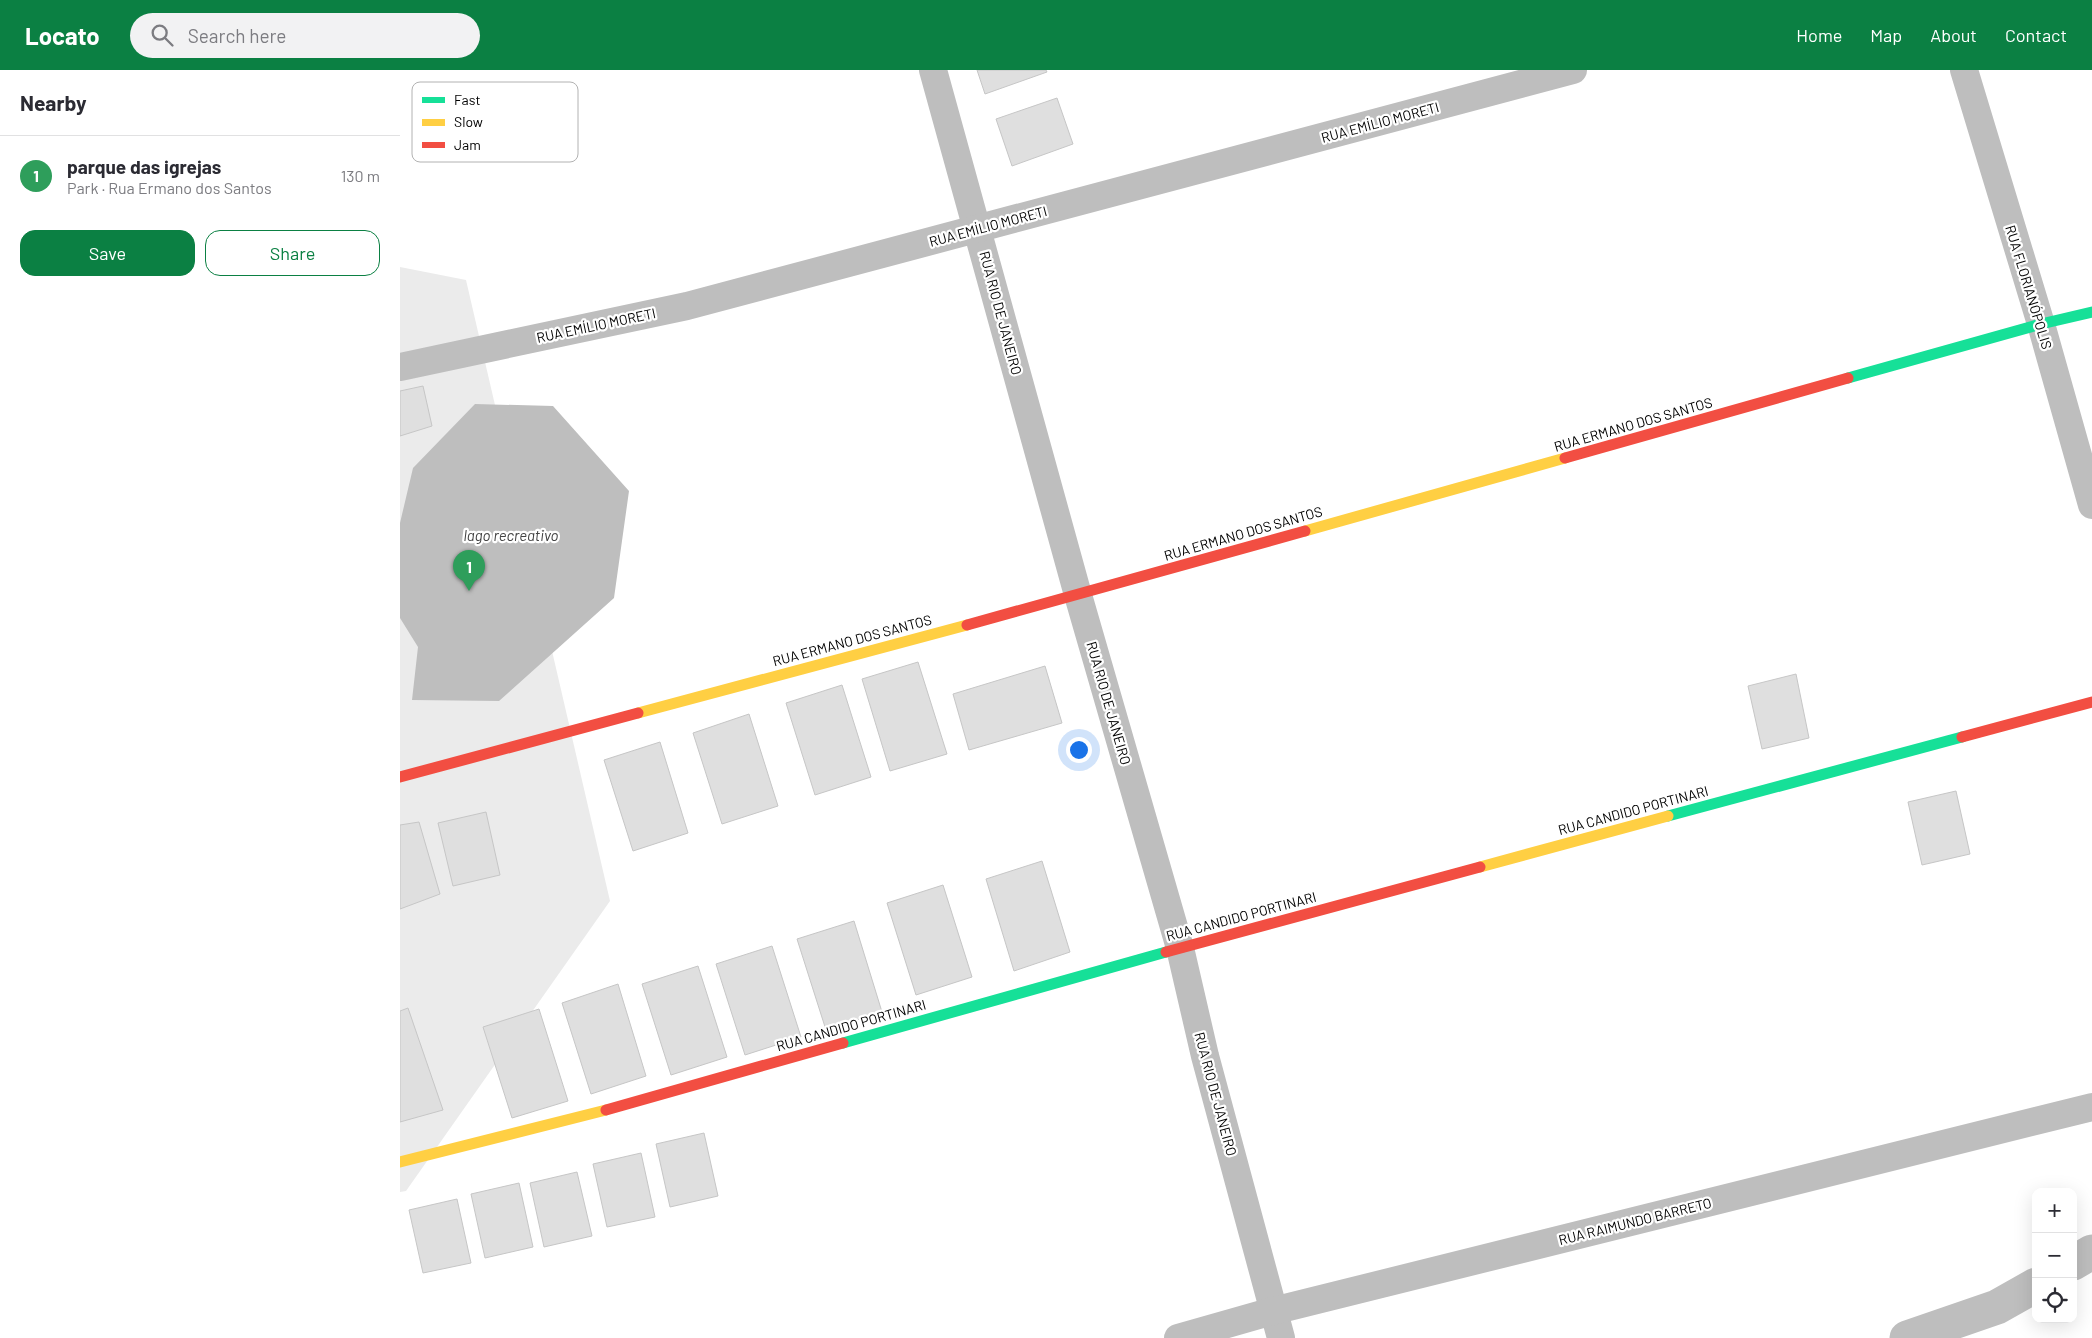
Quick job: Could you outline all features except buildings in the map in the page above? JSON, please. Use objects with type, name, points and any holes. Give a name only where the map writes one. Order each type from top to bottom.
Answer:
[{"type":"street","name":"RUA RIO DE JANEIRO","points":[[933,70],[1078,595],[1180,948],[1205,1056],[1281,1338]]},
{"type":"street","name":"RUA EMÍLIO MORETI","points":[[400,367],[687,306],[1573,70]]},
{"type":"street","name":"RUA FLORIANÓPOLIS","points":[[1964,70],[2041,324],[2092,505]]},
{"type":"street","name":"RUA ERMANO DOS SANTOS","points":[[400,777],[1078,595],[2041,324],[2092,312]]},
{"type":"street","name":"RUA CANDIDO PORTINARI","points":[[400,1162],[646,1099],[1180,948],[2092,702]]},
{"type":"street","name":"RUA RAIMUNDO BARRETO","points":[[1178,1338],[1273,1311],[2092,1107]]},
{"type":"shaded area","points":[[400,267],[466,280],[610,901],[406,1191],[400,1192]]},
{"type":"water","name":"lago recreativo","points":[[475,404],[553,406],[629,491],[614,598],[499,701],[412,700],[418,647],[400,618],[400,523],[413,468]]},
{"type":"waterway","points":[[2077,1261],[2092,1252]]},
{"type":"waterway","points":[[1907,1338],[1997,1307],[2032,1287]]},
{"type":"traffic: fast","points":[[1848,378],[2041,324],[2092,312]]},
{"type":"traffic: fast","points":[[1668,816],[1962,737]]},
{"type":"traffic: fast","points":[[843,1043],[1166,952]]},
{"type":"traffic: slow","points":[[1305,531],[1565,458]]},
{"type":"traffic: slow","points":[[638,713],[967,625]]},
{"type":"traffic: slow","points":[[1480,867],[1668,816]]},
{"type":"traffic: slow","points":[[400,1162],[606,1110]]},
{"type":"traffic: jam","points":[[1565,458],[1848,378]]},
{"type":"traffic: jam","points":[[967,625],[1305,531]]},
{"type":"traffic: jam","points":[[1962,737],[2092,702]]},
{"type":"traffic: jam","points":[[400,777],[638,713]]},
{"type":"traffic: jam","points":[[1166,952],[1480,867]]},
{"type":"traffic: jam","points":[[606,1110],[843,1043]]},
{"type":"place","name":"parque das igrejas","points":[[469,591]]}]
